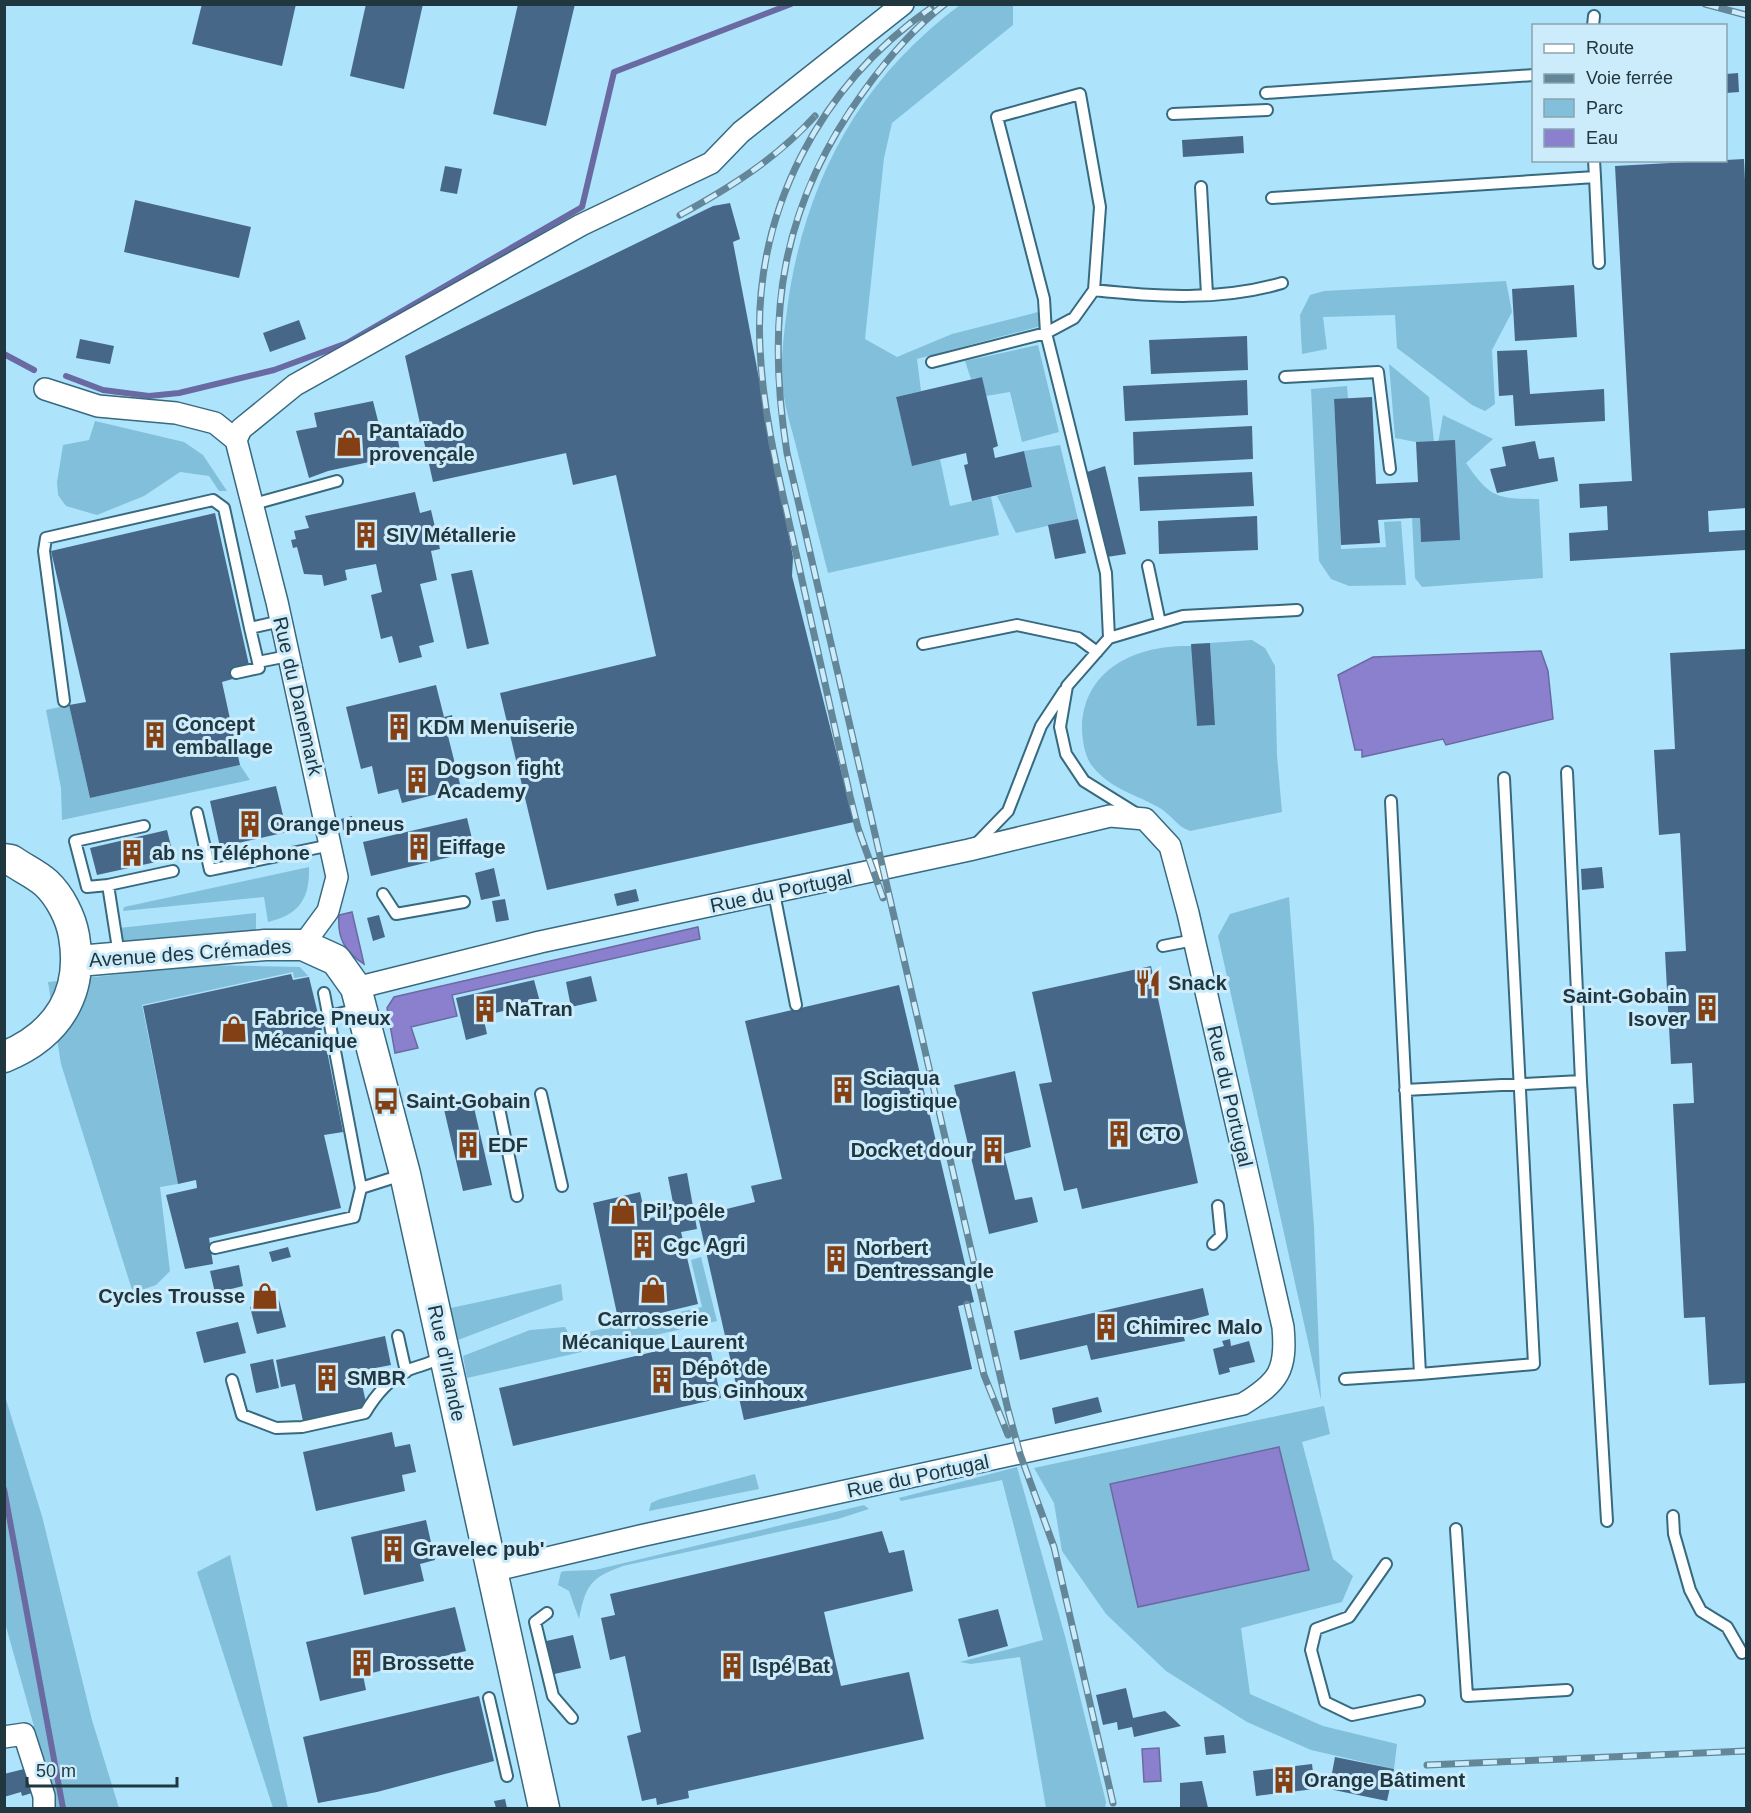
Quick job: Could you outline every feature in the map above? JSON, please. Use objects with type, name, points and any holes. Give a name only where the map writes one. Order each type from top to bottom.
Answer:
[{"type":"street","points":[[45,389],[98,406],[176,413],[214,423],[236,440],[241,429],[295,385],[581,225],[711,163],[741,132],[903,4]]},
{"type":"street","name":"Rue du Danemark","points":[[236,440],[254,504],[337,877],[328,911],[303,945]]},
{"type":"street","name":"Rue du Portugal","points":[[359,998],[540,942],[969,850],[1110,816],[1145,819],[1170,846],[1194,940],[1283,1327],[1286,1354],[1280,1373],[1266,1389],[1243,1404],[640,1536],[492,1571]]},
{"type":"street","name":"Avenue des Crémades","points":[[4,859],[11,860],[47,884],[71,919],[78,961],[71,995],[53,1025],[27,1048],[4,1056]]},
{"type":"street","name":"Avenue des Crémades","points":[[78,961],[120,960],[265,945],[303,945]]},
{"type":"street","name":"Rue d'Irlande","points":[[303,945],[336,960],[359,998],[405,1174],[544,1809]]},
{"type":"street","points":[[4,1737],[24,1734],[44,1796],[44,1809]]},
{"type":"lane","points":[[1266,93],[1532,75]]},
{"type":"lane","points":[[932,362],[1046,333],[1074,318],[1094,290],[1100,207],[1080,94],[997,117],[1044,299],[1046,333],[1106,573],[1109,638]]},
{"type":"lane","points":[[1173,114],[1267,110]]},
{"type":"lane","points":[[1594,162],[1599,263]]},
{"type":"lane","points":[[1272,198],[1596,177]]},
{"type":"lane","points":[[1202,187],[1207,294]]},
{"type":"lane","points":[[1094,290],[1153,297],[1255,291],[1282,283]]},
{"type":"lane","points":[[1285,377],[1378,372],[1390,469]]},
{"type":"lane","points":[[254,504],[338,481]]},
{"type":"lane","points":[[64,701],[44,551],[46,538],[213,500],[224,508],[259,668],[236,673]]},
{"type":"lane","points":[[1148,566],[1160,623]]},
{"type":"lane","points":[[969,850],[1008,811],[1041,726],[1067,686],[1109,638],[1183,616],[1297,610]]},
{"type":"lane","points":[[250,628],[281,621]]},
{"type":"lane","points":[[923,644],[1017,626],[1078,638],[1097,652]]},
{"type":"lane","points":[[258,662],[288,656]]},
{"type":"lane","points":[[1067,686],[1060,727],[1066,754],[1084,781],[1145,819]]},
{"type":"lane","points":[[1567,772],[1581,1081],[1607,1521]]},
{"type":"lane","points":[[1346,1379],[1534,1364],[1504,778]]},
{"type":"lane","points":[[1391,801],[1420,1374]]},
{"type":"lane","points":[[197,813],[210,870],[331,845]]},
{"type":"lane","points":[[144,826],[75,841],[87,887],[108,885],[173,871]]},
{"type":"lane","points":[[108,885],[120,960]]},
{"type":"lane","points":[[774,893],[796,1005]]},
{"type":"lane","points":[[383,894],[396,914],[464,902]]},
{"type":"lane","points":[[1163,946],[1194,940]]},
{"type":"lane","points":[[215,1248],[354,1217],[361,1188],[324,993]]},
{"type":"lane","points":[[329,1016],[359,998]]},
{"type":"lane","points":[[1405,1090],[1581,1081]]},
{"type":"lane","points":[[541,1094],[562,1186]]},
{"type":"lane","points":[[498,1103],[517,1196]]},
{"type":"lane","points":[[361,1188],[405,1174]]},
{"type":"lane","points":[[1213,1244],[1221,1236],[1218,1206]]},
{"type":"lane","points":[[398,1336],[406,1372]]},
{"type":"lane","points":[[232,1380],[242,1415],[276,1428],[302,1427],[365,1413],[377,1394],[406,1372],[431,1364],[445,1354]]},
{"type":"lane","points":[[1673,1516],[1674,1534],[1690,1590],[1701,1611],[1727,1627],[1742,1653]]},
{"type":"lane","points":[[1456,1529],[1467,1696],[1566,1690]]},
{"type":"lane","points":[[1386,1564],[1348,1617],[1316,1629],[1311,1650],[1324,1702],[1343,1711],[1352,1715],[1419,1701]]},
{"type":"lane","points":[[547,1613],[535,1622],[553,1696],[572,1718]]},
{"type":"lane","points":[[489,1698],[507,1776]]},
{"type":"green space","points":[[960,5],[1013,5],[1013,25],[892,123],[884,158],[865,339],[897,357],[952,334],[1042,311],[1041,326],[917,359],[921,391],[896,397],[912,465],[940,459],[950,506],[991,497],[999,535],[828,573],[784,397],[782,361],[788,302],[796,257],[808,215],[824,174],[843,136],[866,99],[893,65]]},
{"type":"green space","points":[[1506,281],[1512,312],[1492,350],[1495,404],[1485,411],[1472,405],[1397,348],[1395,315],[1323,317],[1327,349],[1302,354],[1300,315],[1310,295],[1324,291]]},
{"type":"green space","points":[[1038,345],[1059,432],[1022,442],[1010,392],[986,396],[982,377],[971,379],[965,361]]},
{"type":"green space","points":[[1389,364],[1429,397],[1434,442],[1416,442],[1395,438]]},
{"type":"green space","points":[[1347,386],[1348,399],[1334,400],[1341,549],[1386,547],[1384,522],[1401,521],[1406,585],[1349,586],[1331,579],[1319,561],[1311,389]]},
{"type":"green space","points":[[1443,415],[1493,439],[1466,463],[1489,490],[1504,497],[1539,499],[1543,578],[1422,587],[1415,578],[1412,518],[1420,518],[1421,542]]},
{"type":"green space","points":[[95,421],[184,442],[203,455],[227,491],[219,491],[209,476],[180,472],[144,496],[97,515],[66,506],[58,495],[57,482],[63,445],[89,440]]},
{"type":"green space","points":[[1060,445],[1078,519],[1016,533],[997,496],[1032,487],[1024,451]]},
{"type":"green space","points":[[1252,640],[1265,648],[1275,666],[1277,755],[1282,812],[1190,831],[1158,807],[1108,781],[1093,767],[1086,754],[1082,728],[1085,707],[1092,690],[1103,675],[1134,655],[1172,646],[1192,646],[1197,726],[1215,725],[1210,643]]},
{"type":"green space","points":[[69,705],[90,798],[240,765],[250,780],[62,820],[61,788],[46,710]]},
{"type":"green space","points":[[309,867],[305,897],[300,904],[288,915],[268,922],[264,897],[123,911],[124,907]]},
{"type":"green space","points":[[1289,897],[1314,1227],[1321,1400],[1218,936],[1230,914]]},
{"type":"green space","points":[[256,913],[256,930],[122,945],[119,928]]},
{"type":"green space","points":[[204,965],[300,967],[308,976],[294,978],[293,972],[142,1005],[178,1184],[160,1187],[170,1271],[156,1285],[133,1293],[61,1064],[48,982]]},
{"type":"green space","points":[[701,1257],[717,1321],[467,1378],[463,1356],[530,1330],[565,1327],[570,1336],[702,1307],[691,1260]]},
{"type":"green space","points":[[561,1284],[563,1300],[458,1340],[451,1308]]},
{"type":"green space","points":[[4,1393],[42,1516],[92,1720],[119,1808],[52,1808],[51,1787],[5,1623]]},
{"type":"green space","points":[[1324,1406],[1330,1434],[1302,1442],[1333,1559],[1353,1576],[1342,1602],[1241,1628],[1250,1694],[1323,1726],[1397,1744],[1394,1769],[1311,1750],[1247,1722],[1166,1671],[1106,1614],[1062,1551],[1054,1503],[1034,1468]]},
{"type":"green space","points":[[1017,1467],[1065,1636],[1106,1802],[1105,1808],[1046,1808],[1020,1657],[971,1664],[960,1662],[1043,1640],[1002,1480],[901,1501],[899,1498]]},
{"type":"green space","points":[[755,1474],[759,1489],[649,1511],[651,1503],[660,1499]]},
{"type":"green space","points":[[864,1505],[869,1509],[838,1519],[612,1570],[591,1584],[584,1598],[579,1619],[569,1591],[558,1585],[561,1572],[595,1570]]},
{"type":"green space","points":[[230,1555],[288,1808],[273,1808],[197,1572]]},
{"type":"water","points":[[1541,651],[1548,671],[1553,719],[1446,745],[1443,739],[1362,757],[1362,750],[1355,750],[1338,675],[1373,657]]},
{"type":"water","points":[[352,912],[364,964],[347,949],[339,931],[339,915]]},
{"type":"water","points":[[698,927],[700,939],[452,995],[457,1016],[411,1027],[418,1048],[395,1053],[387,1008],[394,997]]},
{"type":"water","points":[[1279,1447],[1309,1570],[1138,1607],[1110,1484]]},
{"type":"water","points":[[1159,1748],[1161,1781],[1144,1782],[1142,1749]]},
{"type":"building","points":[[202,4],[296,4],[282,66],[192,44]]},
{"type":"building","points":[[366,4],[423,4],[404,89],[350,76]]},
{"type":"building","points":[[518,4],[575,4],[546,126],[493,114]]},
{"type":"building","points":[[1738,73],[1739,92],[1727,93],[1727,74]]},
{"type":"building","points":[[1243,136],[1244,153],[1183,157],[1182,140]]},
{"type":"building","points":[[1744,159],[1746,508],[1708,511],[1709,532],[1746,530],[1746,550],[1570,561],[1569,533],[1608,530],[1607,506],[1580,508],[1579,484],[1632,481],[1615,166],[1727,162],[1727,160]]},
{"type":"building","points":[[445,166],[462,169],[457,194],[440,191]]},
{"type":"building","points":[[135,200],[251,227],[239,278],[124,252]]},
{"type":"building","points":[[730,203],[740,239],[733,242],[793,557],[792,576],[854,822],[547,890],[500,693],[656,656],[616,475],[573,485],[566,453],[433,482],[405,356],[713,206]]},
{"type":"building","points":[[1574,285],[1577,337],[1515,341],[1512,289]]},
{"type":"building","points":[[299,320],[306,339],[270,352],[263,333]]},
{"type":"building","points":[[1247,336],[1248,370],[1151,374],[1149,340]]},
{"type":"building","points":[[80,339],[114,346],[110,364],[76,358]]},
{"type":"building","points":[[1527,350],[1530,394],[1604,389],[1605,421],[1515,426],[1513,395],[1499,396],[1497,351]]},
{"type":"building","points":[[982,377],[998,446],[993,448],[995,458],[1024,451],[1032,487],[972,501],[964,465],[968,464],[966,453],[912,466],[896,397]]},
{"type":"building","points":[[1247,380],[1248,415],[1125,421],[1123,386]]},
{"type":"building","points":[[1372,397],[1376,484],[1418,482],[1416,442],[1455,440],[1460,540],[1421,542],[1420,518],[1412,518],[1378,520],[1380,543],[1341,545],[1334,399]]},
{"type":"building","name":"Pantaïado provençale","points":[[373,401],[380,429],[395,426],[401,455],[328,471],[309,478],[296,431],[317,427],[314,413]]},
{"type":"building","points":[[1252,426],[1253,459],[1134,465],[1133,432]]},
{"type":"building","points":[[1535,441],[1539,459],[1554,457],[1558,481],[1497,493],[1490,469],[1506,466],[1502,447]]},
{"type":"building","points":[[1105,466],[1126,554],[1107,557],[1087,472]]},
{"type":"building","points":[[1252,472],[1254,506],[1140,511],[1138,477]]},
{"type":"building","points":[[415,492],[420,513],[431,510],[440,549],[431,551],[437,580],[420,584],[434,642],[419,646],[422,657],[399,663],[392,636],[381,639],[371,595],[382,592],[376,564],[345,570],[347,580],[324,586],[322,575],[304,574],[297,547],[293,548],[291,540],[296,539],[294,531],[309,528],[305,516]]},
{"type":"building","points":[[215,513],[249,665],[234,669],[236,678],[222,682],[240,765],[90,798],[69,705],[86,702],[51,551]]},
{"type":"building","points":[[1257,516],[1258,550],[1159,554],[1158,521]]},
{"type":"building","points":[[1078,519],[1086,553],[1055,559],[1048,525]]},
{"type":"building","points":[[472,570],[489,644],[467,649],[451,574]]},
{"type":"building","points":[[1210,643],[1215,725],[1197,726],[1191,644]]},
{"type":"building","name":"Saint-Gobain Isover","points":[[1746,649],[1746,1383],[1709,1385],[1705,1317],[1684,1318],[1673,1104],[1694,1103],[1692,1063],[1671,1064],[1665,952],[1686,951],[1680,833],[1659,835],[1654,750],[1675,749],[1670,653]]},
{"type":"building","name":"KDM Menuiserie","points":[[436,685],[444,717],[452,715],[455,731],[447,732],[461,788],[402,803],[398,789],[378,794],[372,766],[361,769],[346,707]]},
{"type":"building","name":"Orange pneus","points":[[276,786],[287,832],[220,847],[210,801]]},
{"type":"building","points":[[352,816],[355,828],[343,830],[341,819]]},
{"type":"building","name":"Eiffage","points":[[467,818],[475,851],[371,876],[363,842]]},
{"type":"building","name":"ab ns Téléphone","points":[[167,830],[174,858],[97,875],[90,848]]},
{"type":"building","points":[[1602,867],[1604,888],[1582,890],[1581,869]]},
{"type":"building","points":[[494,868],[500,896],[481,900],[475,873]]},
{"type":"building","points":[[636,889],[639,901],[617,906],[614,894]]},
{"type":"building","points":[[505,899],[509,920],[496,922],[492,901]]},
{"type":"building","points":[[379,915],[385,937],[373,941],[367,918]]},
{"type":"building","name":"CTO","points":[[1151,966],[1198,1183],[1082,1209],[1077,1188],[1064,1191],[1039,1084],[1052,1082],[1032,992]]},
{"type":"building","points":[[291,974],[293,980],[309,977],[327,1051],[343,1132],[324,1135],[341,1208],[209,1238],[213,1264],[185,1269],[166,1195],[197,1188],[196,1180],[178,1184],[143,1006]]},
{"type":"building","points":[[591,976],[597,1001],[571,1007],[566,982]]},
{"type":"building","name":"NaTran","points":[[534,980],[540,1002],[483,1016],[487,1034],[466,1040],[456,998]]},
{"type":"building","name":"Norbert Dentressangle","points":[[899,985],[974,1302],[958,1306],[972,1369],[744,1420],[698,1216],[755,1202],[751,1186],[782,1179],[745,1021]]},
{"type":"building","name":"Dock et dour","points":[[1015,1071],[1031,1147],[1004,1154],[1015,1200],[1032,1197],[1038,1222],[989,1234],[954,1085]]},
{"type":"building","name":"EDF","points":[[472,1099],[492,1185],[463,1191],[443,1105]]},
{"type":"building","points":[[687,1173],[697,1229],[681,1232],[698,1304],[619,1323],[593,1203],[640,1192],[646,1219],[675,1213],[668,1177]]},
{"type":"building","points":[[288,1247],[291,1257],[272,1262],[269,1252]]},
{"type":"building","points":[[239,1265],[243,1286],[215,1293],[210,1271]]},
{"type":"building","name":"Chimirec Malo","points":[[1203,1288],[1209,1315],[1180,1323],[1185,1341],[1091,1360],[1087,1345],[1020,1360],[1014,1331]]},
{"type":"building","points":[[279,1300],[286,1327],[257,1334],[250,1307]]},
{"type":"building","points":[[238,1322],[246,1353],[204,1363],[196,1332]]},
{"type":"building","name":"SMBR","points":[[385,1336],[391,1365],[359,1371],[367,1407],[303,1421],[295,1384],[281,1387],[276,1360]]},
{"type":"building","points":[[708,1339],[721,1398],[513,1446],[499,1388]]},
{"type":"building","points":[[1230,1339],[1231,1346],[1249,1341],[1255,1362],[1229,1368],[1230,1372],[1219,1375],[1213,1349],[1224,1346],[1222,1341]]},
{"type":"building","points":[[273,1359],[279,1388],[256,1393],[250,1364]]},
{"type":"building","points":[[1098,1397],[1102,1412],[1055,1424],[1052,1408]]},
{"type":"building","points":[[392,1432],[395,1447],[410,1444],[416,1472],[402,1475],[405,1491],[316,1511],[303,1452]]},
{"type":"building","name":"Gravelec pub'","points":[[426,1520],[435,1560],[420,1564],[424,1581],[364,1595],[351,1537]]},
{"type":"building","name":"Ispé Bat","points":[[882,1531],[889,1553],[904,1550],[913,1591],[824,1612],[841,1686],[909,1672],[924,1739],[688,1791],[689,1798],[657,1805],[656,1798],[642,1801],[627,1736],[641,1732],[625,1656],[610,1660],[601,1618],[615,1615],[610,1594]]},
{"type":"building","name":"Brossette","points":[[455,1607],[466,1651],[363,1675],[366,1690],[320,1701],[306,1642]]},
{"type":"building","points":[[998,1609],[1008,1646],[968,1657],[958,1619]]},
{"type":"building","points":[[573,1635],[581,1668],[550,1675],[542,1642]]},
{"type":"building","points":[[1126,1688],[1133,1718],[1165,1711],[1181,1726],[1134,1737],[1132,1727],[1118,1730],[1117,1722],[1103,1725],[1096,1695]]},
{"type":"building","points":[[479,1696],[494,1761],[377,1792],[318,1803],[303,1737]]},
{"type":"building","points":[[1224,1735],[1226,1753],[1206,1755],[1204,1737]]},
{"type":"building","points":[[1335,1757],[1394,1769],[1387,1801],[1329,1789]]},
{"type":"building","name":"Orange Bâtiment","points":[[1312,1764],[1315,1789],[1256,1796],[1253,1771]]},
{"type":"building","points":[[28,1768],[35,1792],[22,1796],[21,1792],[4,1797],[4,1774]]},
{"type":"building","points":[[1202,1781],[1208,1808],[1180,1808],[1180,1783]]},
{"type":"building","points":[[505,1799],[507,1808],[496,1808],[494,1801]]},
{"type":"waterway","points":[[66,376],[103,390],[149,396],[179,393],[274,370],[347,343],[582,207],[614,72],[791,4]]},
{"type":"waterway","points":[[4,354],[34,370]]},
{"type":"waterway","points":[[4,1489],[63,1808]]},
{"type":"railway","points":[[945,4],[912,34],[873,79],[836,134],[814,176],[797,219],[786,263],[780,308],[778,354],[781,402],[787,453],[1008,1410],[1020,1454],[1054,1547],[1113,1803]]},
{"type":"railway","points":[[1705,4],[1746,15]]},
{"type":"railway","points":[[883,898],[858,828],[850,796],[774,451],[762,374],[761,298],[768,248],[782,201],[801,156],[826,114],[856,74],[891,39],[931,8]]},
{"type":"railway","points":[[680,215],[717,194],[769,159],[815,116]]},
{"type":"railway","points":[[967,1304],[984,1375],[1008,1435]]},
{"type":"railway","points":[[1427,1765],[1746,1751]]},
{"type":"place","name":"Pantaïado provençale","points":[[349,443]]},
{"type":"place","name":"SIV Métallerie","points":[[366,535]]},
{"type":"place","name":"KDM Menuiserie","points":[[399,727]]},
{"type":"place","name":"Concept emballage","points":[[155,735]]},
{"type":"place","name":"Dogson fight Academy","points":[[417,780]]},
{"type":"place","name":"Orange pneus","points":[[250,824]]},
{"type":"place","name":"Eiffage","points":[[419,847]]},
{"type":"place","name":"ab ns Téléphone","points":[[132,853]]},
{"type":"place","name":"Snack","points":[[1148,983]]},
{"type":"place","name":"Saint-Gobain Isover","points":[[1707,1008]]},
{"type":"place","name":"NaTran","points":[[485,1009]]},
{"type":"place","name":"Fabrice Pneux Mécanique","points":[[234,1029]]},
{"type":"place","name":"Sciaqua logistique","points":[[843,1090]]},
{"type":"place","name":"Saint-Gobain","points":[[386,1101]]},
{"type":"place","name":"CTO","points":[[1119,1134]]},
{"type":"place","name":"EDF","points":[[468,1145]]},
{"type":"place","name":"Dock et dour","points":[[993,1150]]},
{"type":"place","name":"Pil’poêle","points":[[623,1211]]},
{"type":"place","name":"Cgc Agri","points":[[643,1245]]},
{"type":"place","name":"Norbert Dentressangle","points":[[836,1259]]},
{"type":"place","name":"Carrosserie Mécanique Laurent","points":[[653,1290]]},
{"type":"place","name":"Cycles Trousse","points":[[265,1296]]},
{"type":"place","name":"Chimirec Malo","points":[[1106,1327]]},
{"type":"place","name":"SMBR","points":[[327,1378]]},
{"type":"place","name":"Dépôt de bus Ginhoux","points":[[662,1380]]},
{"type":"place","name":"Gravelec pub'","points":[[393,1549]]},
{"type":"place","name":"Brossette","points":[[362,1663]]},
{"type":"place","name":"Ispé Bat","points":[[732,1666]]},
{"type":"place","name":"Orange Bâtiment","points":[[1284,1780]]}]
